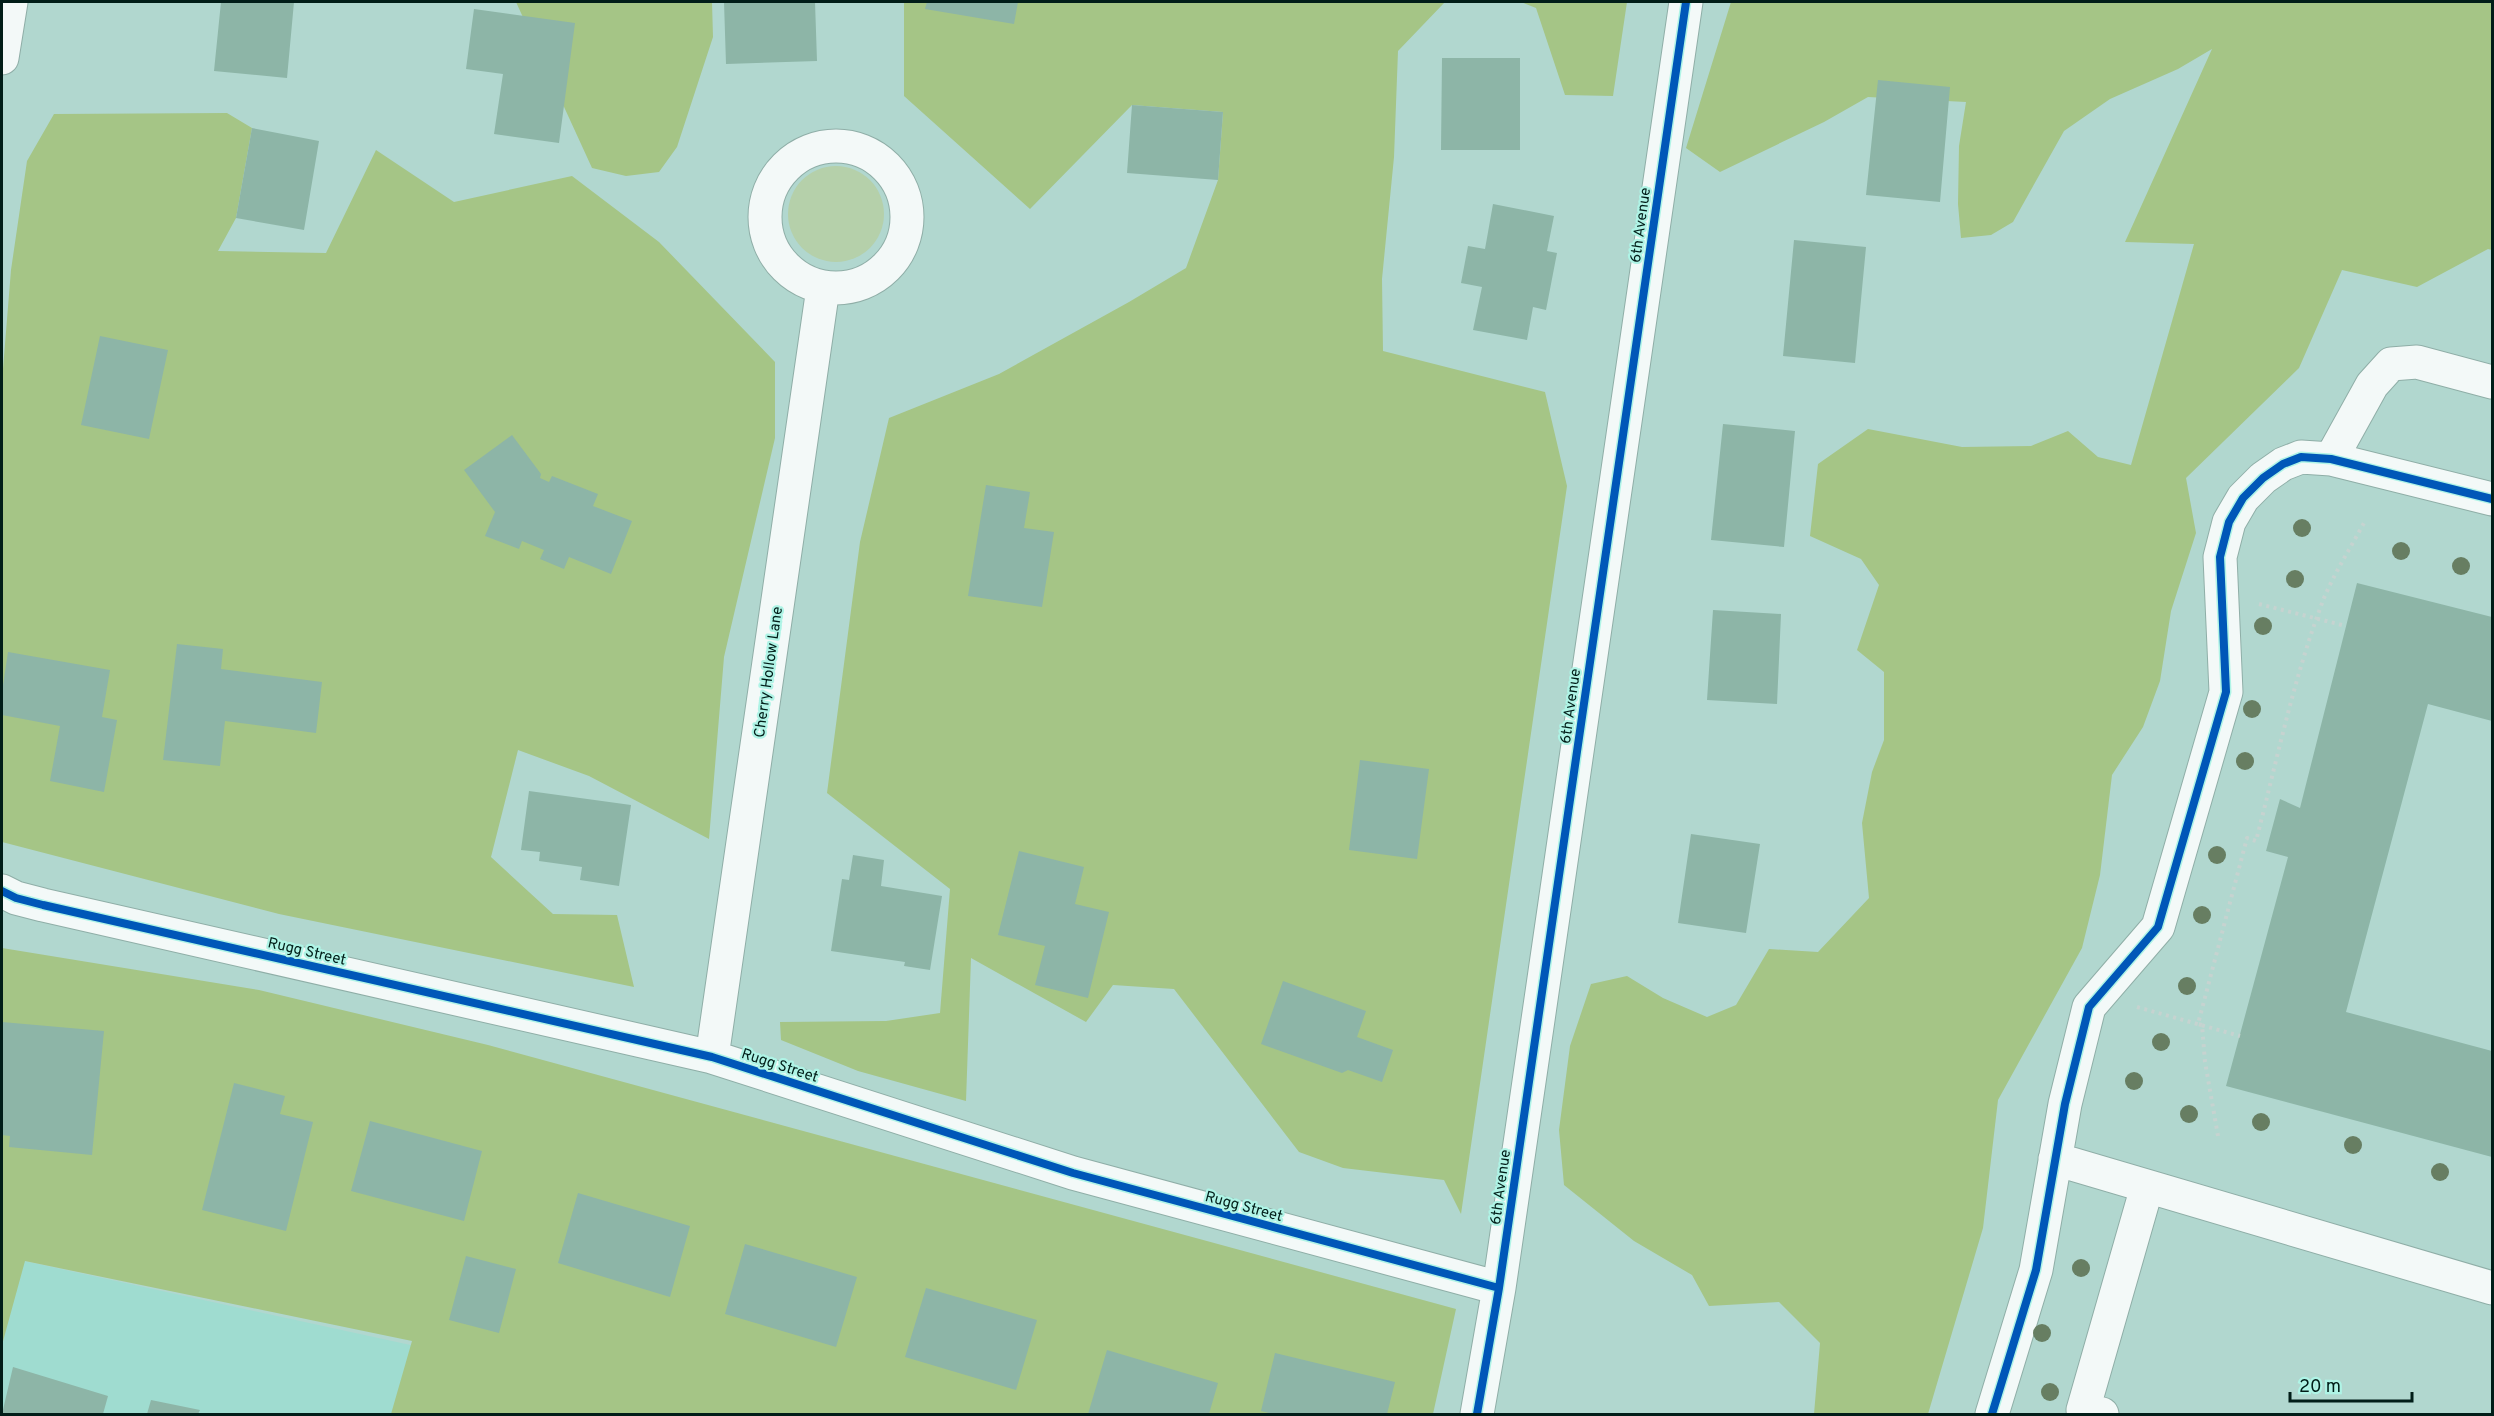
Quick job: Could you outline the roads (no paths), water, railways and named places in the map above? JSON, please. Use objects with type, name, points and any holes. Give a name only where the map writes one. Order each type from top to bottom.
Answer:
[{"type":"street","points":[[2,58],[11,2]]},
{"type":"street","name":"6th Avenue","points":[[1477,1414],[1499,1288],[1686,2]]},
{"type":"street","points":[[831,146],[854,149],[876,159],[894,176],[904,197],[908,220],[902,244],[889,265],[870,280],[847,287],[823,288],[802,279],[783,266],[771,247],[765,225],[766,202],[775,181],[790,163],[809,152],[831,146]]},
{"type":"street","name":"Cherry Hollow Lane","points":[[712,1057],[823,288]]},
{"type":"street","points":[[2331,459],[2372,385],[2391,364],[2417,362],[2493,382]]},
{"type":"street","points":[[1992,1414],[2036,1270],[2065,1104],[2088,1007],[2158,927],[2226,692],[2220,558],[2229,522],[2243,498],[2263,478],[2283,464],[2301,457],[2331,459],[2493,499]]},
{"type":"street","name":"Rugg Street","points":[[2,891],[16,898],[44,905],[712,1057],[1073,1173],[1499,1288]]},
{"type":"street","points":[[2055,1159],[2493,1288]]},
{"type":"street","points":[[2102,1414],[2083,1410],[2147,1187]]}]
